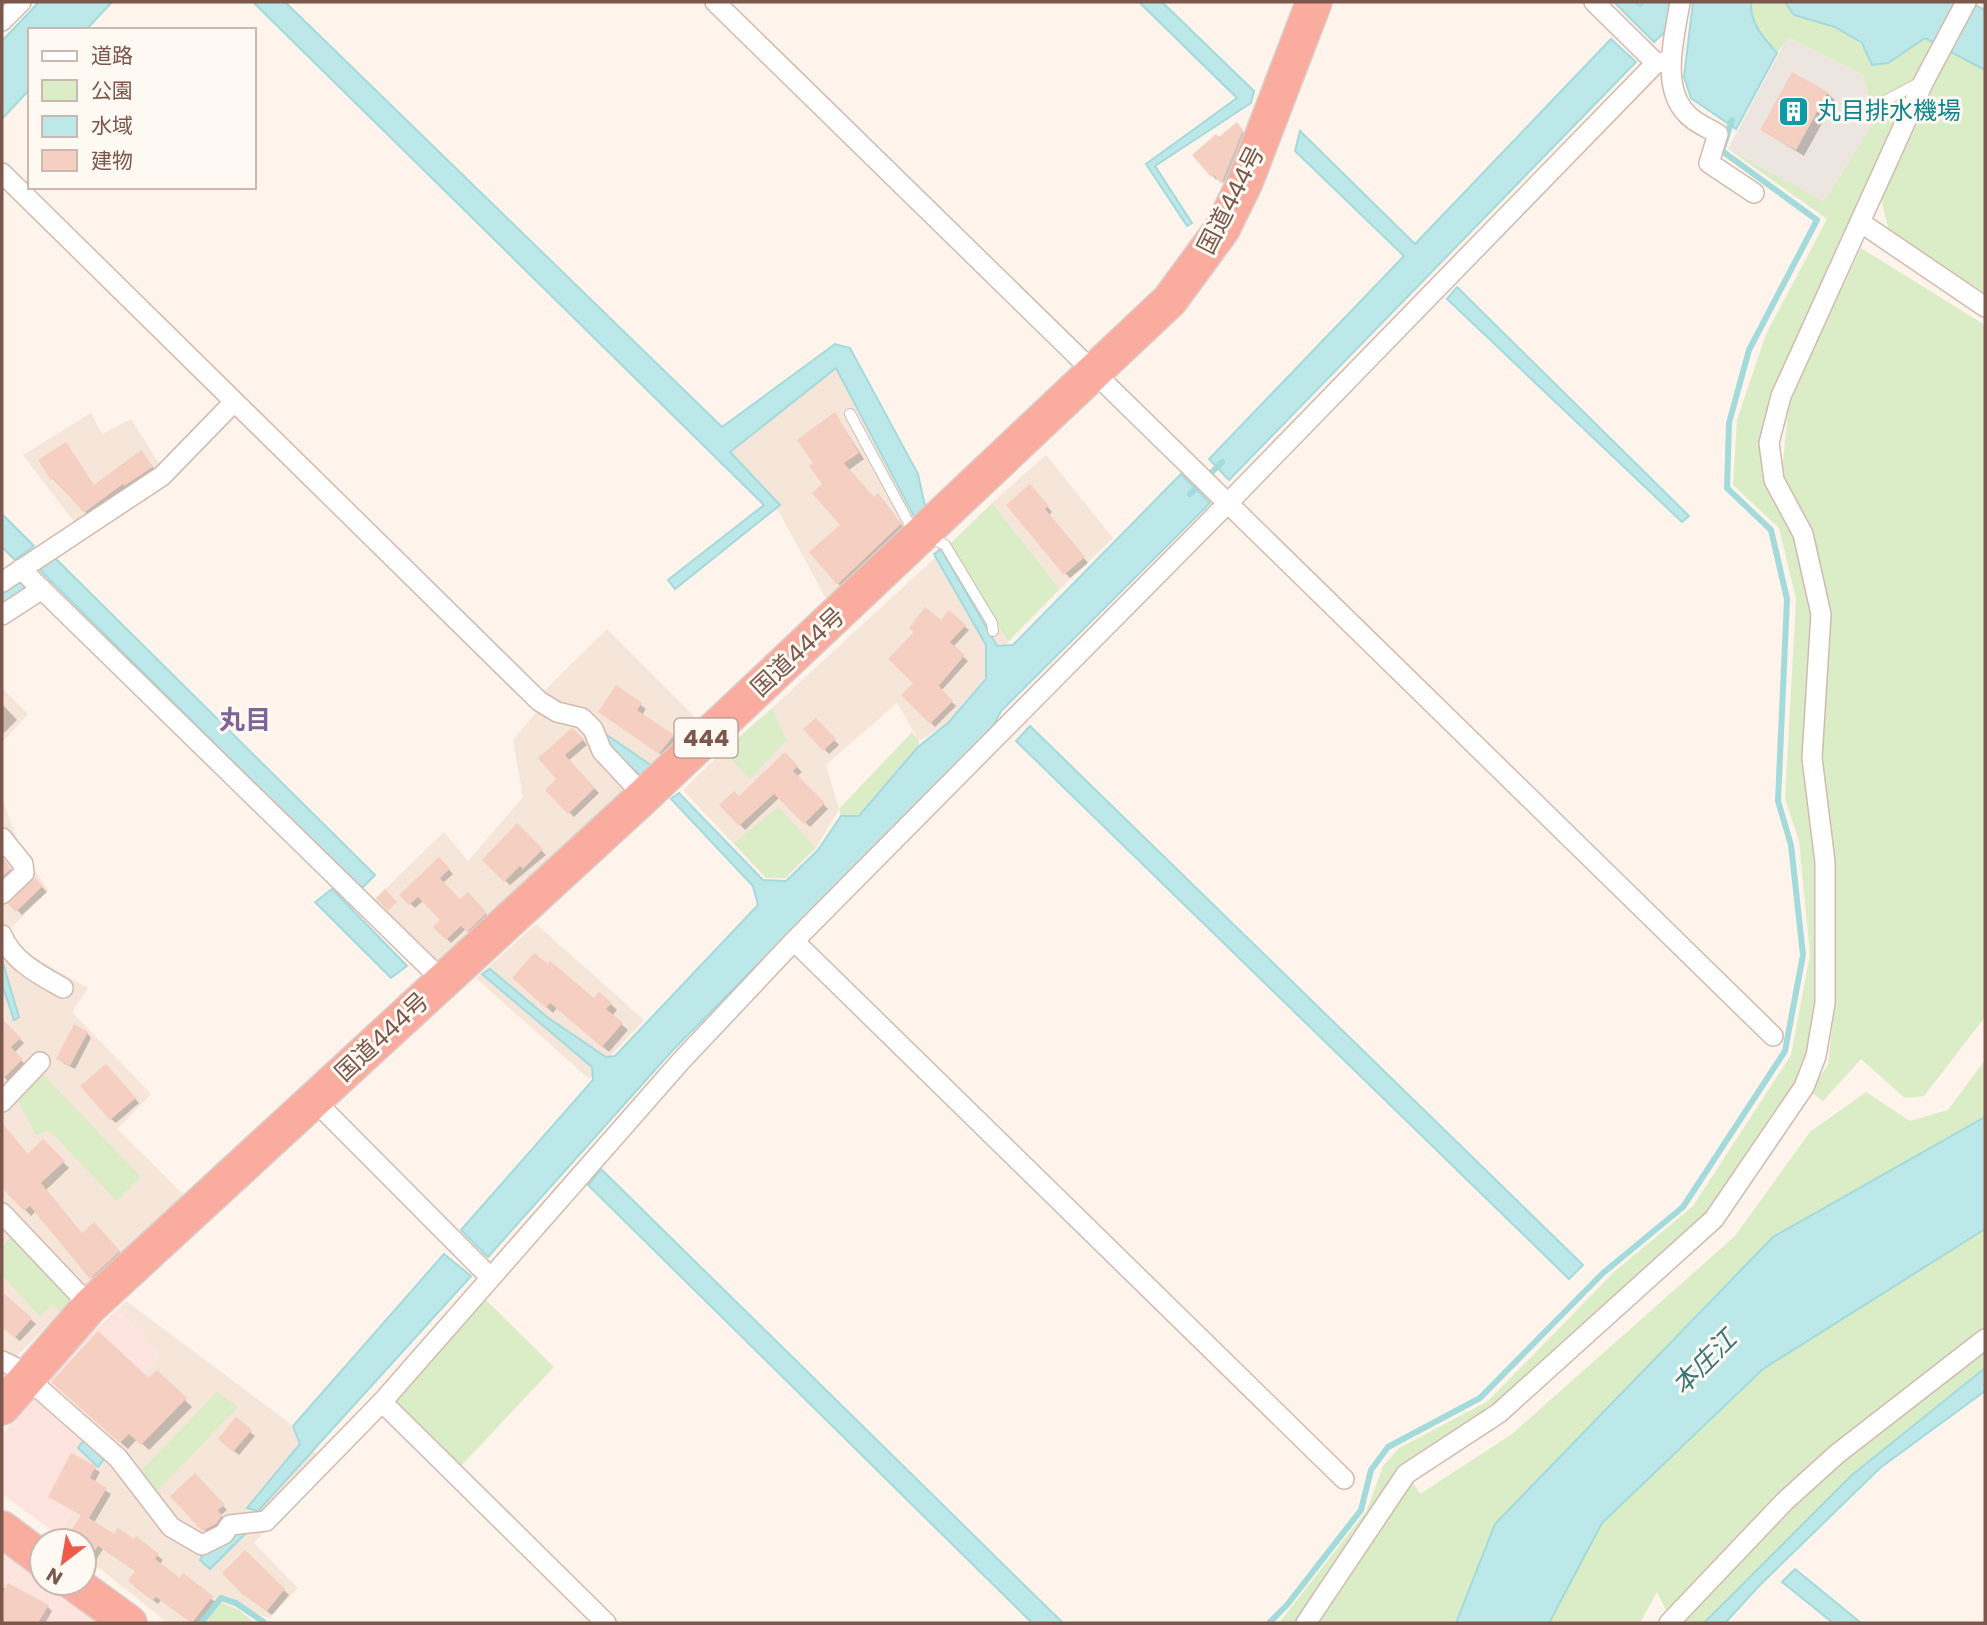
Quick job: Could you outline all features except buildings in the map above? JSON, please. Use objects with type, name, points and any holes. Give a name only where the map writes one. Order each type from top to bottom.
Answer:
[{"type":"highway","name":"国道444号","points":[[2,1407],[19,1371],[644,796],[1170,300],[1222,229],[1249,171],[1314,2]]},
{"type":"highway","points":[[2,1529],[28,1548]]},
{"type":"highway","points":[[93,1597],[128,1623]]},
{"type":"street","points":[[2,21],[20,2]]},
{"type":"street","points":[[715,2],[1773,1036]]},
{"type":"street","points":[[1594,2],[1634,40],[1664,62],[1685,113],[1718,134],[1709,163],[1754,193]]},
{"type":"street","points":[[19,1371],[118,1458],[171,1527],[202,1545],[224,1534],[230,1525],[266,1521],[382,1402],[681,1061],[794,941],[1664,62],[1680,2]]},
{"type":"street","points":[[1306,1623],[1406,1474],[1499,1413],[1714,1219],[1804,1087],[1816,1056],[1825,1003],[1825,862],[1812,758],[1821,614],[1803,534],[1774,480],[1769,443],[1781,396],[1924,81],[1966,2]]},
{"type":"street","points":[[2,173],[539,701],[557,712],[582,718],[593,729],[602,751],[644,796]]},
{"type":"street","points":[[1860,222],[1985,307]]},
{"type":"street","points":[[2,582],[162,476],[233,403]]},
{"type":"street","points":[[21,569],[443,981]]},
{"type":"street","points":[[2,615],[42,589]]},
{"type":"street","points":[[2,838],[23,864],[24,873],[2,894]]},
{"type":"street","points":[[2,935],[5,944],[27,967],[63,988]]},
{"type":"street","points":[[794,941],[1344,1479]]},
{"type":"street","points":[[2,1102],[40,1062]]},
{"type":"street","points":[[314,1100],[489,1278]]},
{"type":"street","points":[[2,1213],[90,1306]]},
{"type":"street","points":[[1669,1623],[1785,1501],[1837,1454],[1985,1339]]},
{"type":"street","points":[[382,1402],[606,1623]]},
{"type":"lane","points":[[1872,107],[1924,81]]},
{"type":"lane","points":[[850,414],[911,527],[925,532],[945,545],[992,623],[993,631]]},
{"type":"shaded area","points":[[1788,36],[1863,75],[1875,120],[1824,203],[1728,149]]},
{"type":"shaded area","points":[[838,359],[916,524],[829,604],[779,512],[723,448]]},
{"type":"shaded area","points":[[91,413],[102,434],[131,419],[163,470],[78,527],[23,455]]},
{"type":"shaded area","points":[[1046,455],[1113,538],[1060,589],[992,503]]},
{"type":"shaded area","points":[[950,544],[1008,642],[986,679],[949,722],[919,741],[897,703],[826,765],[839,809],[816,848],[785,878],[766,878],[683,790],[723,751],[750,778],[787,740],[772,708]]},
{"type":"shaded area","points":[[607,629],[699,721],[436,963],[373,901],[444,832],[468,861],[523,797],[513,740],[539,709],[543,692]]},
{"type":"shaded area","points":[[2,688],[28,714],[2,742]]},
{"type":"shaded area","points":[[2,798],[19,846],[48,890],[2,937]]},
{"type":"shaded area","points":[[536,924],[644,1020],[589,1079],[476,978]]},
{"type":"shaded area","points":[[2,939],[88,988],[72,1012],[151,1094],[117,1129],[185,1196],[73,1300],[3,1370]]},
{"type":"shaded area","points":[[126,1301],[287,1421],[327,1466],[254,1543],[298,1588],[269,1618],[220,1602],[206,1623],[168,1623],[98,1567],[98,1527],[63,1527],[102,1466],[77,1443],[160,1355],[118,1309]]},
{"type":"shaded area","points":[[118,1309],[160,1355],[77,1443],[103,1465],[63,1527],[47,1527],[2,1494],[2,1436],[27,1402],[78,1346]]},
{"type":"shaded area","points":[[2,1549],[28,1568],[28,1597],[69,1597],[105,1623],[2,1623]]},
{"type":"green space","points":[[1751,2],[1785,2],[1794,15],[1835,27],[1889,63],[1925,38],[1933,42],[1776,382],[1761,440],[1798,536],[1815,612],[1805,790],[1819,870],[1820,1003],[1808,1061],[1789,1097],[1705,1220],[1492,1413],[1410,1477],[1420,1494],[1512,1434],[1735,1236],[1810,1132],[1866,1092],[1910,1121],[1948,1110],[1985,1060],[1985,1144],[1495,1523],[1456,1623],[1279,1623],[1367,1510],[1383,1466],[1399,1448],[1488,1401],[1615,1271],[1693,1206],[1791,1055],[1810,955],[1799,841],[1785,799],[1796,599],[1779,528],[1733,485],[1737,420],[1766,334],[1827,219],[1728,149],[1824,202],[1875,120],[1863,75],[1789,37],[1777,53],[1755,24]]},
{"type":"green space","points":[[1950,52],[1985,70],[1985,293],[1889,232],[1880,195]]},
{"type":"green space","points":[[1861,248],[1985,325],[1985,1017],[1924,1096],[1905,1098],[1861,1059],[1823,1101],[1810,1091],[1828,1065],[1834,1008],[1833,867],[1820,763],[1829,619],[1813,531],[1782,472],[1789,401]]},
{"type":"green space","points":[[992,503],[1060,589],[1008,642],[950,544]]},
{"type":"green space","points":[[772,708],[787,740],[750,779],[723,751]]},
{"type":"green space","points":[[912,732],[919,741],[918,747],[859,816],[841,816],[839,809]]},
{"type":"green space","points":[[778,807],[816,848],[785,878],[766,878],[734,843]]},
{"type":"green space","points":[[40,1071],[141,1177],[117,1201],[49,1130],[36,1135],[15,1095]]},
{"type":"green space","points":[[1985,1229],[1985,1368],[1852,1475],[1704,1623],[1660,1623],[1667,1612],[1657,1592],[1640,1623],[1549,1623],[1602,1523],[1763,1369]]},
{"type":"green space","points":[[12,1235],[73,1300],[61,1312],[53,1304],[40,1316],[2,1275],[2,1248]]},
{"type":"green space","points":[[483,1297],[554,1367],[460,1467],[393,1400]]},
{"type":"green space","points":[[217,1392],[238,1407],[155,1493],[140,1472]]},
{"type":"green space","points":[[220,1602],[239,1610],[255,1623],[206,1623]]},
{"type":"water","points":[[39,2],[112,2],[88,28],[28,28],[28,91],[2,119],[2,41]]},
{"type":"water","points":[[253,2],[285,2],[722,427],[835,344],[850,348],[918,474],[926,510],[916,520],[836,368],[730,452],[780,505],[675,589],[668,580],[764,505]]},
{"type":"water","points":[[1139,2],[1162,2],[1254,91],[1251,103],[1155,166],[1192,223],[1187,226],[1146,164],[1237,98]]},
{"type":"water","points":[[1614,2],[1635,2],[1640,6],[1644,2],[1670,2],[1667,30],[1654,42]]},
{"type":"water","points":[[1693,2],[1751,2],[1755,24],[1777,53],[1736,129],[1691,98],[1684,77]]},
{"type":"water","points":[[1785,2],[1970,2],[1985,10],[1985,70],[1925,38],[1888,63],[1872,65],[1862,43],[1835,27],[1794,15]]},
{"type":"water","points":[[1611,39],[1636,62],[1229,480],[1209,459],[1404,256],[1295,151],[1300,131],[1415,244]]},
{"type":"water","points":[[1457,287],[1689,516],[1682,522],[1447,299]]},
{"type":"water","points":[[1181,474],[1210,503],[1001,711],[992,728],[671,1052],[488,1257],[461,1230],[593,1080],[592,1067],[482,974],[490,969],[547,1017],[606,1057],[615,1056],[758,905],[753,886],[671,799],[679,793],[763,880],[786,881],[818,850],[841,816],[859,816],[918,747],[949,722],[986,679],[986,645],[934,554],[941,549],[997,646],[1013,645]]},
{"type":"water","points":[[2,514],[34,546],[15,560],[2,547]]},
{"type":"water","points":[[55,558],[375,875],[361,889],[38,568]]},
{"type":"water","points":[[18,581],[24,585],[24,590],[2,606],[2,592]]},
{"type":"water","points":[[1030,726],[1583,1265],[1569,1279],[1016,741]]},
{"type":"water","points":[[601,731],[652,766],[642,777],[605,744]]},
{"type":"water","points":[[332,889],[407,966],[391,978],[315,902]]},
{"type":"water","points":[[2,960],[19,1017],[14,1020],[2,984]]},
{"type":"water","name":"本庄江","points":[[1985,1117],[1985,1229],[1763,1369],[1602,1523],[1549,1623],[1456,1623],[1495,1524],[1773,1237]]},
{"type":"water","points":[[601,1169],[1063,1623],[1032,1623],[588,1185]]},
{"type":"water","points":[[444,1254],[471,1276],[258,1511],[247,1508],[300,1444],[293,1426]]},
{"type":"water","points":[[1985,1368],[1985,1391],[1880,1468],[1759,1586],[1725,1623],[1704,1623],[1852,1475]]},
{"type":"water","points":[[84,1440],[104,1459],[98,1467],[78,1448]]},
{"type":"water","points":[[251,1528],[210,1569],[200,1560],[204,1552]]},
{"type":"water","points":[[1795,1569],[1861,1623],[1833,1623],[1782,1582]]},
{"type":"waterway","points":[[1269,1623],[1287,1605],[1361,1510],[1371,1470],[1388,1447],[1480,1398],[1603,1273],[1683,1207],[1785,1051],[1803,955],[1791,845],[1778,801],[1787,599],[1771,530],[1727,488],[1729,423],[1749,350],[1817,220],[1722,151],[1732,120]]},
{"type":"waterway","points":[[1190,494],[1222,462]]},
{"type":"waterway","points":[[201,1623],[221,1598],[236,1603],[265,1623]]},
{"type":"place","name":"丸目排水機場","points":[[1794,111]]},
{"type":"district","name":"丸目","points":[[245,720]]}]
